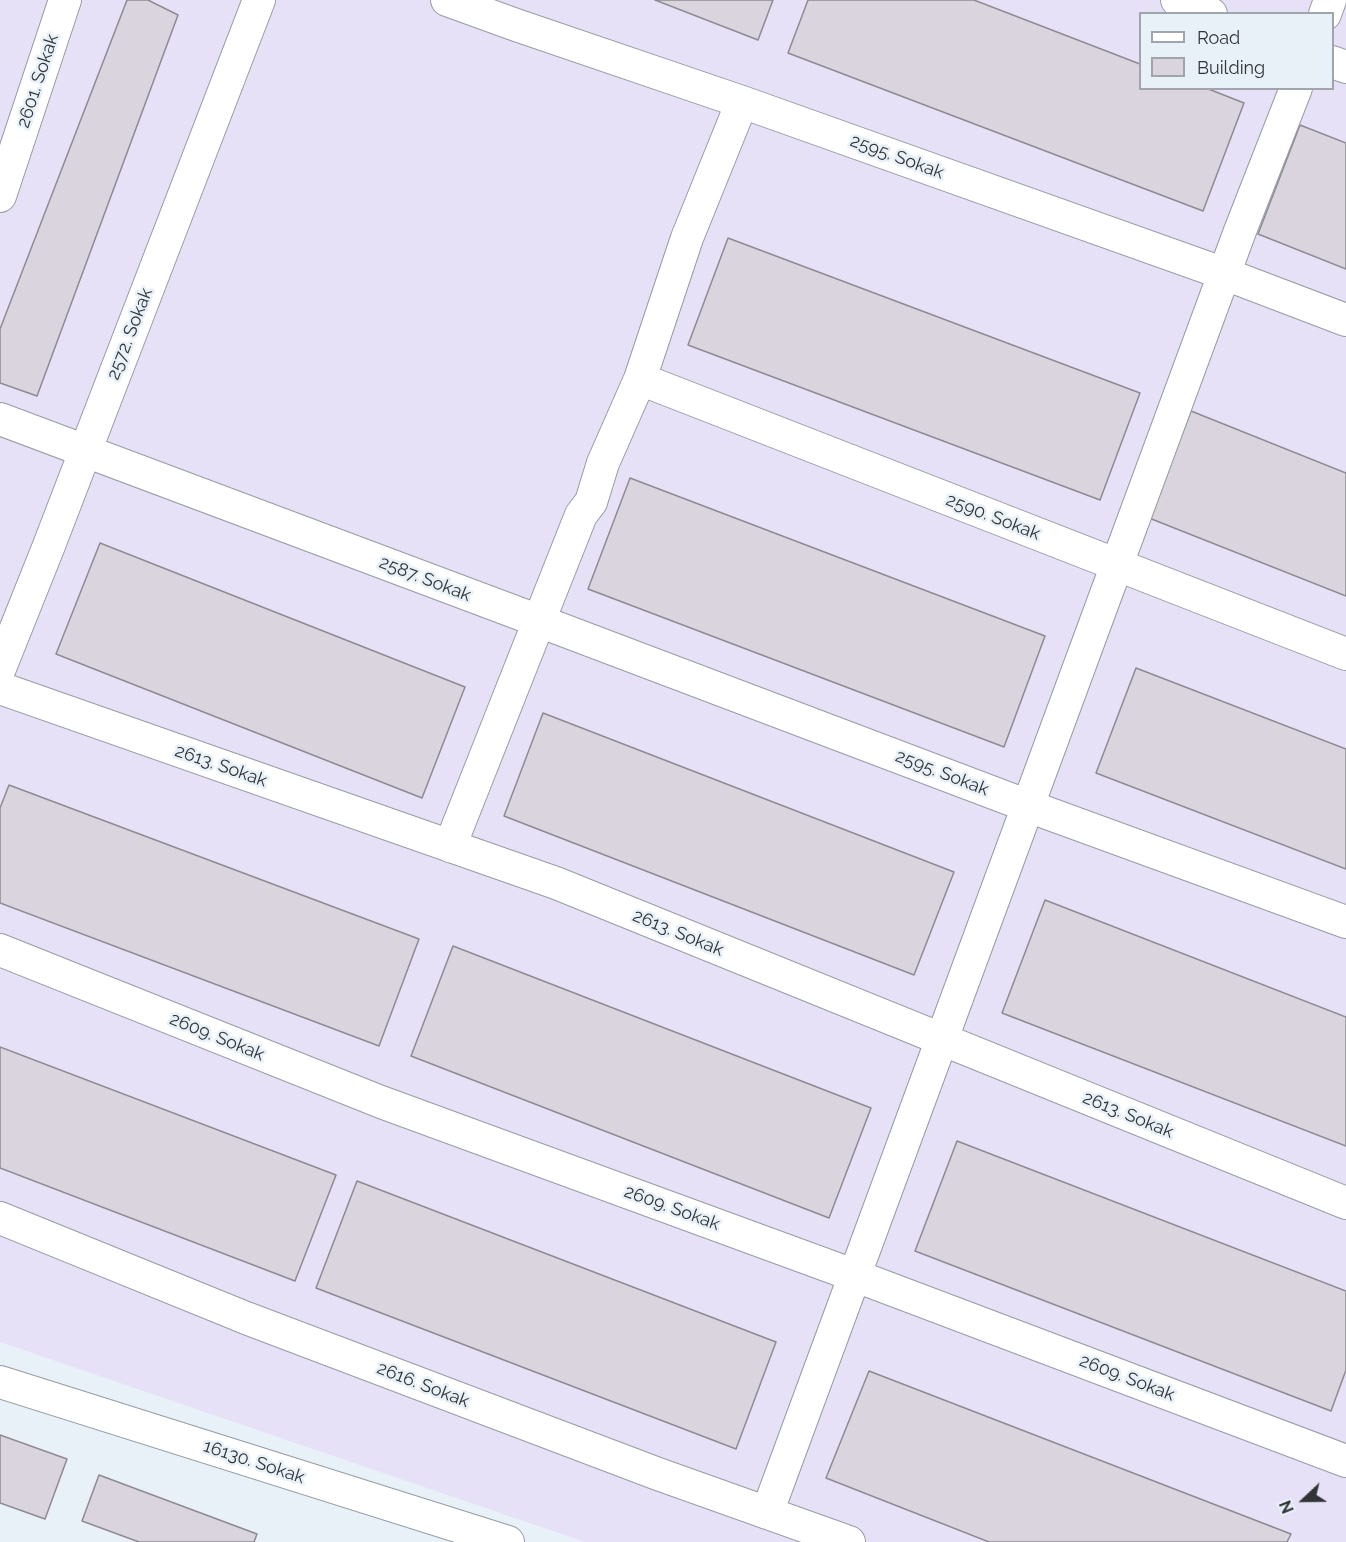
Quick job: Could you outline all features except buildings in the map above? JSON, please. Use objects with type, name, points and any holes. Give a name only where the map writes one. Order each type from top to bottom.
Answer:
[{"type":"street","name":"2601. Sokak","points":[[0,196],[8,145],[65,0]]},
{"type":"street","name":"2572. Sokak","points":[[0,668],[259,0]]},
{"type":"street","name":"2595. Sokak","points":[[447,0],[516,26],[742,102],[1225,274],[1346,320]]},
{"type":"street","points":[[1177,0],[1206,12]]},
{"type":"street","points":[[767,1513],[1225,274],[1295,90]]},
{"type":"street","points":[[450,846],[581,515],[591,502],[603,463],[640,379],[687,238],[742,102]]},
{"type":"street","name":"2590. Sokak","points":[[640,379],[1346,654]]},
{"type":"street","points":[[0,419],[85,451]]},
{"type":"street","name":"2587. Sokak","points":[[85,451],[539,621]]},
{"type":"street","name":"2595. Sokak","points":[[539,621],[1028,806],[1346,922]]},
{"type":"street","name":"2613. Sokak","points":[[0,688],[567,888],[1346,1203]]},
{"type":"street","name":"2609. Sokak","points":[[0,950],[381,1102],[856,1276],[1346,1461]]},
{"type":"street","name":"2616. Sokak","points":[[0,1218],[246,1318],[658,1474],[849,1542]]},
{"type":"street","name":"16130. Sokak","points":[[0,1382],[508,1542]]},
{"type":"shaded area","points":[[0,0],[1346,0],[1346,1542],[585,1542],[0,1342]]}]
